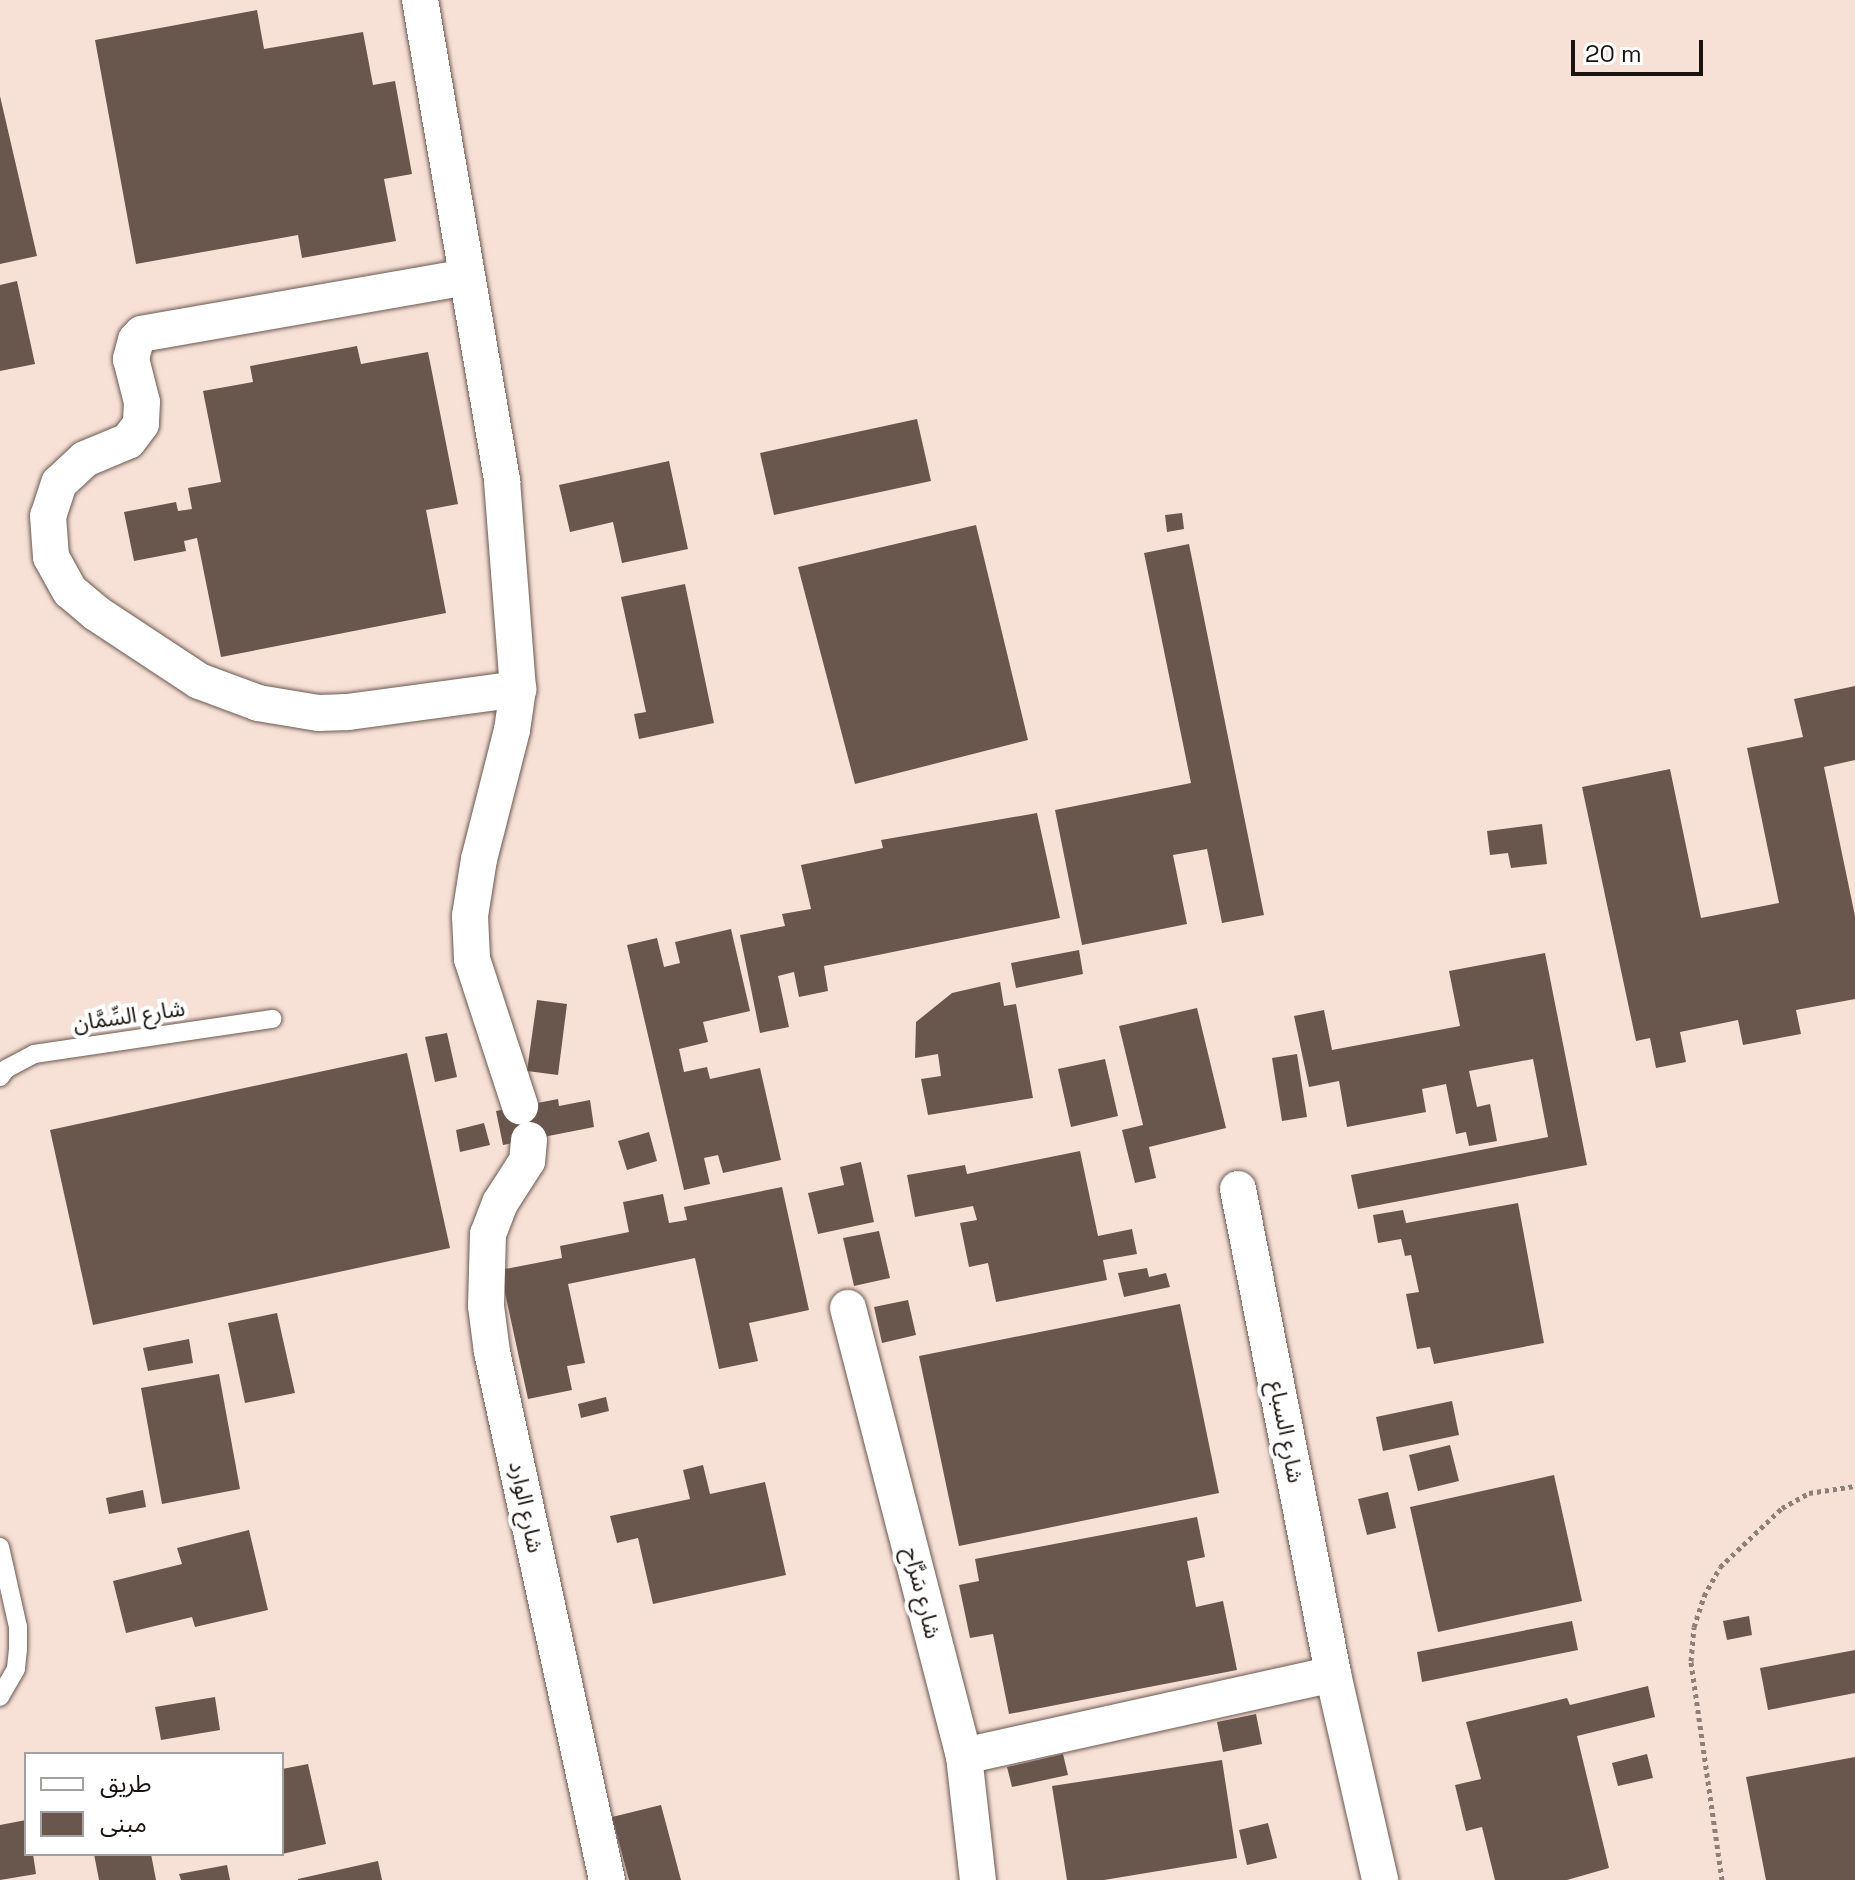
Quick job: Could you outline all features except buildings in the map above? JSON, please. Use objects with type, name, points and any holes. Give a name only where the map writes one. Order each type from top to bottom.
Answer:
[{"type":"street","points":[[420,0],[502,481],[518,689],[348,712],[318,713],[258,703],[199,681],[96,613],[70,591],[51,557],[48,516],[59,483],[85,459],[128,441],[141,424],[142,402],[131,359],[132,348],[142,334],[467,277]]},
{"type":"street","name":"شارع الوارد","points":[[518,689],[512,730],[479,859],[470,916],[472,959],[524,1123],[527,1161],[500,1203],[488,1234],[486,1306],[492,1352],[607,1880]]},
{"type":"street","name":"شارع السباع","points":[[1238,1189],[1333,1674],[1380,1880]]},
{"type":"street","name":"شارع سَرَّاح","points":[[848,1308],[964,1756],[978,1880]]},
{"type":"street","points":[[964,1756],[1333,1674]]},
{"type":"lane","name":"شارع السِّمَّان","points":[[0,1077],[6,1069],[34,1054],[272,1019]]},
{"type":"lane","points":[[0,1547],[18,1627],[16,1669],[0,1697]]},
{"type":"path","points":[[1722,1880],[1691,1661],[1694,1627],[1704,1596],[1720,1567],[1782,1508],[1809,1493],[1855,1486]]}]
